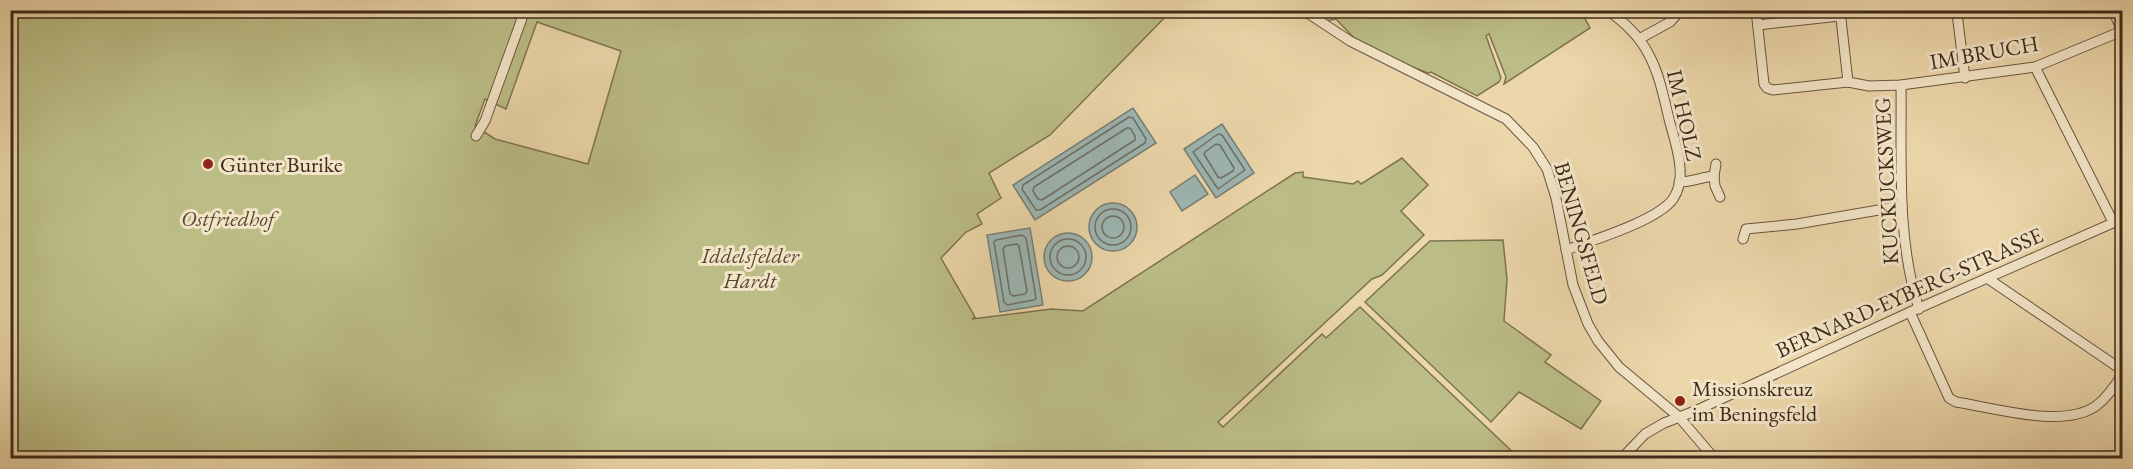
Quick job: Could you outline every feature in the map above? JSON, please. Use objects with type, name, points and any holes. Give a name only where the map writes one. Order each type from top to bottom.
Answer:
[{"type":"street","points":[[477,136],[485,121],[525,10]]},
{"type":"street","name":"BENINGSFELD","points":[[1303,10],[1350,41],[1506,119],[1533,147],[1547,170],[1556,198],[1573,285],[1581,310],[1598,341],[1619,367],[1679,417],[1714,459]]},
{"type":"street","name":"IM HOLZ","points":[[1566,250],[1644,220],[1667,206],[1676,193],[1679,182],[1678,159],[1656,71],[1648,52],[1639,39],[1607,10]]},
{"type":"street","points":[[1639,39],[1670,22],[1681,10]]},
{"type":"street","points":[[1756,10],[1758,25],[1840,13],[1848,82]]},
{"type":"street","points":[[2113,10],[2122,31]]},
{"type":"street","points":[[1957,13],[1965,78]]},
{"type":"street","name":"IM BRUCH","points":[[1758,25],[1764,84],[1773,90],[1848,82],[1869,86],[1901,85],[2034,68],[2122,31]]},
{"type":"street","points":[[2034,68],[2118,220]]},
{"type":"street","name":"KUCKUCKSWEG","points":[[1901,85],[1902,206],[1910,281],[1919,309]]},
{"type":"street","points":[[1716,164],[1714,176],[1720,197]]},
{"type":"street","points":[[1679,182],[1693,182],[1714,176]]},
{"type":"street","points":[[1743,238],[1746,228],[1797,224],[1902,206]]},
{"type":"street","name":"BERNARD-EYBERG-STRASSE","points":[[1622,459],[1645,434],[1664,423],[2118,220]]},
{"type":"street","points":[[1910,312],[1949,398],[1956,402],[2050,418],[2067,417],[2094,407],[2103,400],[2122,372],[1987,278]]},
{"type":"green space","points":[[10,11],[1171,11],[1050,135],[989,173],[1001,198],[977,214],[982,224],[966,232],[941,258],[975,317],[972,319],[1051,309],[1083,311],[1295,173],[1303,172],[1303,177],[1353,184],[1358,181],[1361,184],[1402,158],[1428,185],[1401,211],[1424,235],[1382,275],[1372,279],[1218,422],[1223,427],[1322,334],[1326,338],[1360,307],[1519,458],[11,458]],"holes":[[[537,22],[621,51],[588,164],[495,139],[475,126],[485,99],[506,109]]]},
{"type":"green space","points":[[1311,11],[1581,11],[1590,28],[1504,84],[1506,77],[1489,34],[1486,36],[1501,78],[1499,82],[1477,96],[1431,72],[1428,73],[1399,62],[1355,39],[1336,19],[1326,21]]},
{"type":"green space","points":[[1503,240],[1507,279],[1504,321],[1551,355],[1545,362],[1601,401],[1581,429],[1519,392],[1491,422],[1365,302],[1430,241]]},
{"type":"water","points":[[1133,108],[1156,143],[1035,220],[1013,185]]},
{"type":"water","points":[[1222,124],[1254,173],[1216,198],[1184,149]]},
{"type":"water","points":[[1195,175],[1208,194],[1182,211],[1170,192]]},
{"type":"water","points":[[1108,203],[1118,203],[1133,213],[1137,227],[1136,236],[1127,247],[1118,251],[1108,251],[1093,241],[1089,232],[1089,222],[1099,207]]},
{"type":"water","points":[[1030,228],[1043,305],[1000,312],[987,235]]},
{"type":"water","points":[[1063,233],[1073,233],[1085,240],[1092,252],[1092,262],[1085,274],[1073,281],[1063,281],[1048,270],[1044,262],[1044,252],[1055,237]]},
{"type":"place","name":"Günter Burike","points":[[208,164]]},
{"type":"place","name":"Missionskreuz im Beningsfeld","points":[[1680,401]]},
{"type":"park label","name":"Ostfriedhof","points":[[228,218]]},
{"type":"park label","name":"Iddelsfelder Hardt","points":[[750,268]]}]
